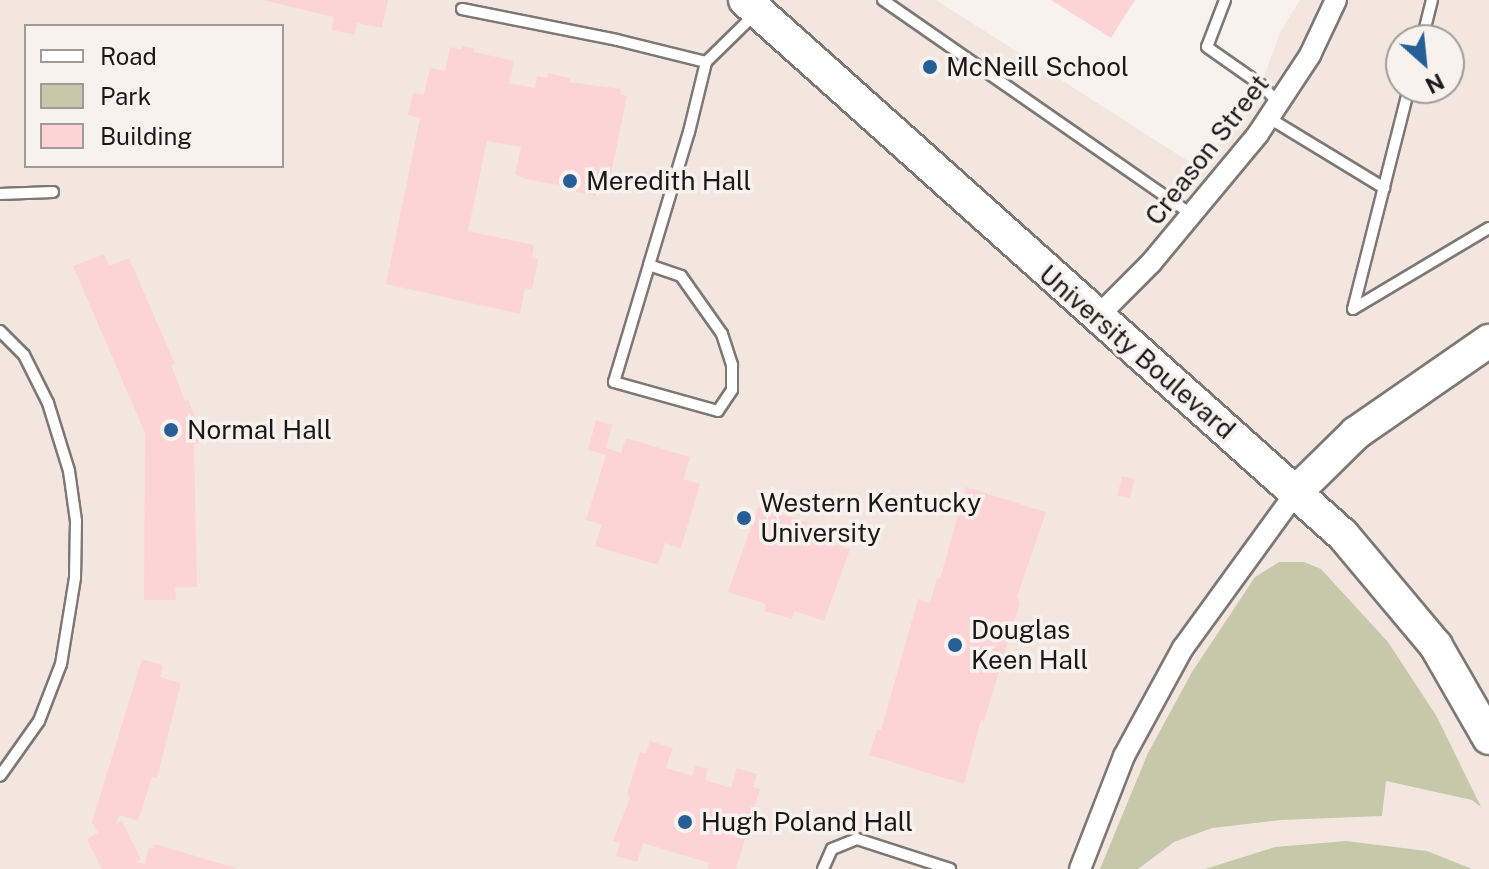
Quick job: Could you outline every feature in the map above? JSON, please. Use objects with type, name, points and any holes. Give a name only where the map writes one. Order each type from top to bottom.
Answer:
[{"type":"main road","name":"University Boulevard","points":[[751,6],[1343,535],[1414,616],[1458,680],[1489,738]]},
{"type":"main road","points":[[1297,491],[1356,433],[1489,341]]},
{"type":"street","name":"Creason Street","points":[[1097,317],[1151,263],[1274,110],[1310,55],[1336,0]]},
{"type":"street","points":[[1080,869],[1124,756],[1183,648],[1297,491]]},
{"type":"lane","points":[[883,0],[1191,214]]},
{"type":"lane","points":[[1225,0],[1207,47],[1261,85],[1274,110],[1384,188]]},
{"type":"lane","points":[[1426,24],[1432,0]]},
{"type":"lane","points":[[649,265],[681,276],[722,334],[732,365],[732,390],[718,411],[614,382],[706,62],[751,6]]},
{"type":"lane","points":[[462,9],[617,40],[706,62]]},
{"type":"lane","points":[[1405,104],[1353,309],[1489,228]]},
{"type":"lane","points":[[0,194],[53,192]]},
{"type":"lane","points":[[0,331],[24,355],[60,434],[69,471],[76,535],[75,578],[61,664],[39,721],[0,776]]},
{"type":"lane","points":[[823,869],[832,849],[857,839],[950,869]]},
{"type":"shaded area","name":"Western Kentucky University","points":[[0,0],[936,0],[1196,166],[1238,119],[1261,85],[1281,30],[1300,0],[1489,0],[1489,869],[0,869]]},
{"type":"green space","points":[[1279,562],[1304,562],[1321,569],[1388,642],[1437,717],[1481,807],[1472,800],[1386,781],[1382,816],[1281,820],[1212,828],[1174,842],[1138,869],[1100,869],[1148,753],[1192,672],[1255,577]]},
{"type":"green space","points":[[1346,841],[1427,851],[1472,869],[1205,869],[1275,847]]},
{"type":"building","points":[[262,0],[388,0],[382,28],[357,23],[355,35],[331,30],[334,17]]},
{"type":"building","points":[[1051,0],[1135,0],[1111,38]]},
{"type":"building","name":"Meredith Hall","points":[[462,46],[474,48],[474,52],[514,61],[509,83],[535,88],[537,76],[547,78],[548,73],[570,78],[569,82],[621,89],[620,94],[627,96],[607,194],[598,192],[597,196],[576,192],[576,188],[525,179],[515,174],[521,147],[487,141],[468,231],[534,245],[532,258],[538,259],[532,290],[525,288],[520,314],[386,284],[420,118],[408,115],[413,93],[424,94],[430,68],[445,71],[450,47],[461,50]]},
{"type":"building","name":"Normal Hall","points":[[104,254],[109,266],[129,258],[175,364],[171,365],[185,401],[188,400],[199,426],[198,444],[194,444],[197,587],[175,587],[176,600],[144,600],[145,433],[73,266]]},
{"type":"building","points":[[596,420],[612,425],[606,448],[621,453],[626,438],[690,457],[684,479],[700,484],[681,548],[665,543],[658,565],[595,546],[602,524],[586,520],[606,455],[588,450]]},
{"type":"building","points":[[1122,476],[1135,479],[1130,498],[1118,495]]},
{"type":"building","name":"Douglas Keen Hall","points":[[966,487],[1046,512],[1017,597],[1020,603],[984,721],[981,720],[964,784],[869,755],[877,730],[881,730],[918,599],[930,603],[937,578],[940,579]]},
{"type":"building","points":[[758,507],[819,526],[815,538],[850,549],[824,621],[794,611],[792,619],[764,611],[766,604],[728,592]]},
{"type":"building","points":[[142,659],[163,665],[160,677],[181,683],[157,778],[152,777],[138,821],[119,815],[116,824],[122,821],[141,859],[135,862],[148,864],[145,862],[149,848],[153,849],[155,844],[239,869],[102,869],[87,839],[98,833],[92,822]]},
{"type":"building","name":"Hugh Poland Hall","points":[[650,741],[673,748],[666,768],[692,776],[695,765],[708,769],[705,780],[731,788],[737,768],[757,774],[753,787],[760,789],[736,869],[707,869],[709,863],[643,843],[637,862],[616,856],[620,843],[613,841],[630,798],[627,794],[640,752],[646,754]]},
{"type":"place","name":"McNeill School","points":[[930,67]]},
{"type":"place","name":"Meredith Hall","points":[[570,181]]},
{"type":"place","name":"Normal Hall","points":[[171,430]]},
{"type":"place","name":"Western Kentucky University","points":[[744,518]]},
{"type":"place","name":"Douglas Keen Hall","points":[[955,645]]},
{"type":"place","name":"Hugh Poland Hall","points":[[685,822]]}]
